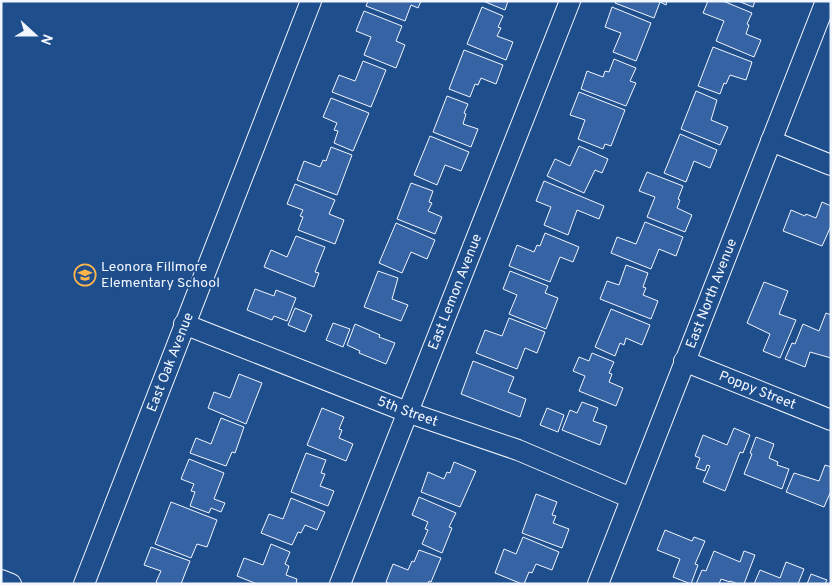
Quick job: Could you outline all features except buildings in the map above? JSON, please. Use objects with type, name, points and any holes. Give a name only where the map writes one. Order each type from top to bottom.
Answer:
[{"type":"street","name":"East Oak Avenue","points":[[84,584],[311,1]]},
{"type":"street","name":"East Lemon Avenue","points":[[340,584],[570,1]]},
{"type":"street","name":"East North Avenue","points":[[598,584],[826,1]]},
{"type":"street","points":[[771,141],[831,165]]},
{"type":"street","name":"5th Street","points":[[184,324],[407,412],[518,450],[631,498]]},
{"type":"street","name":"Poppy Street","points":[[684,361],[831,420]]},
{"type":"street","points":[[1,580],[11,584]]},
{"type":"place","name":"Leonora Fillmore Elementary School","points":[[85,275]]}]
